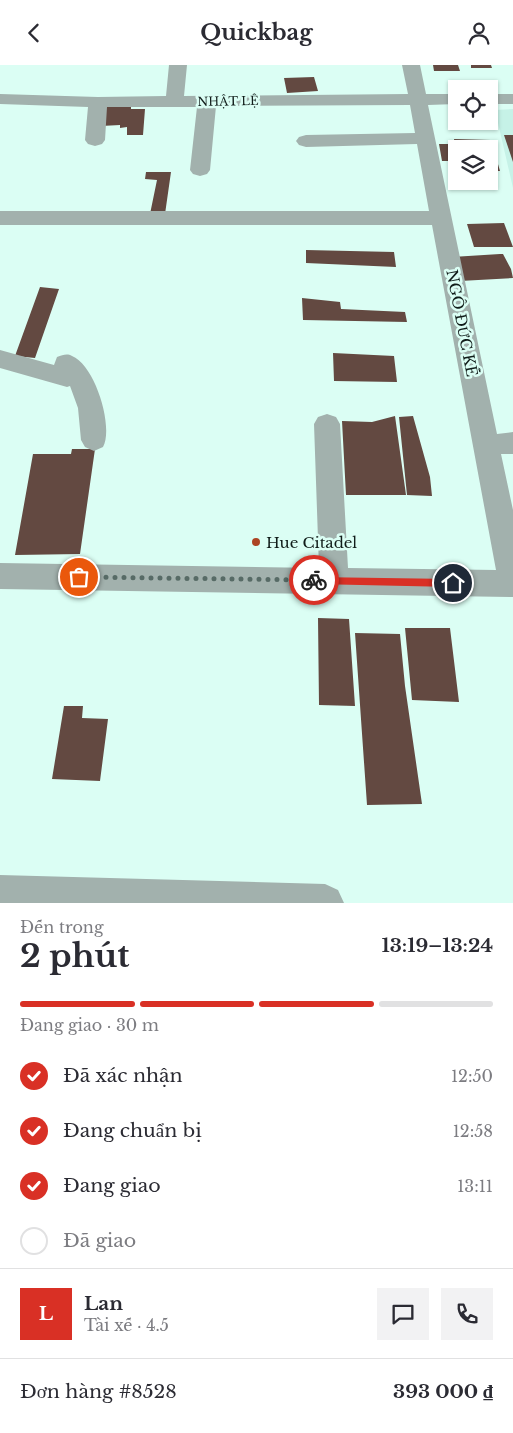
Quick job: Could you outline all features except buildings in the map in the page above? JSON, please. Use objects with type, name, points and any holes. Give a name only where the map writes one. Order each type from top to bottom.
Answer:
[{"type":"street","points":[[175,101],[178,65]]},
{"type":"street","name":"NGÔ ĐỨC KẾ","points":[[411,65],[513,582]]},
{"type":"street","name":"NHẬT LỆ","points":[[0,99],[98,102],[448,99]]},
{"type":"street","points":[[498,99],[513,99]]},
{"type":"street","points":[[200,171],[207,101]]},
{"type":"street","points":[[95,140],[98,102]]},
{"type":"street","points":[[306,141],[425,138]]},
{"type":"street","points":[[0,218],[441,218]]},
{"type":"street","points":[[0,359],[66,378],[66,363],[76,373],[90,402],[94,419],[94,440]]},
{"type":"street","points":[[327,424],[334,581]]},
{"type":"street","points":[[486,445],[513,443]]},
{"type":"street","points":[[0,576],[513,582]]},
{"type":"street","points":[[0,894],[325,903]]},
{"type":"shaded area","points":[[513,109],[513,188],[498,123],[498,110]]},
{"type":"way so far","points":[[79,577],[314,580]]},
{"type":"place","name":"Hue Citadel","points":[[256,542]]},
{"type":"route","points":[[314,580],[453,583]]}]
